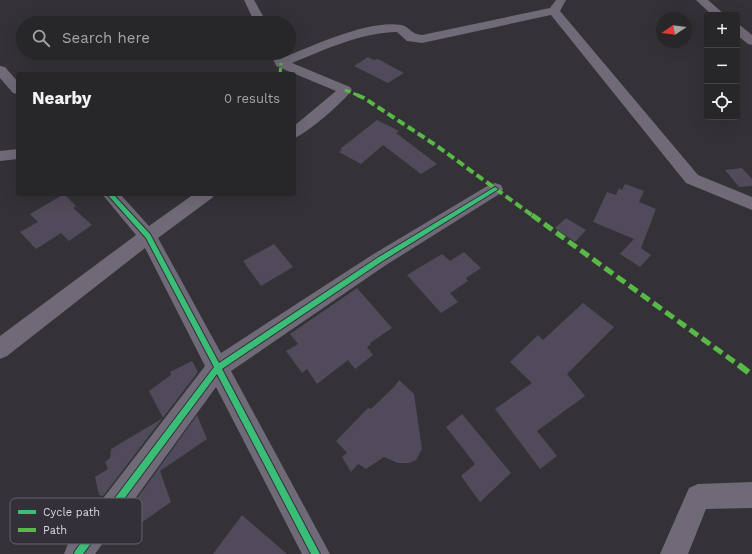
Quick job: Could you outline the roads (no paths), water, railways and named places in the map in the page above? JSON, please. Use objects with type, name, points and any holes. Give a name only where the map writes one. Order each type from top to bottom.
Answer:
[{"type":"street","points":[[249,0],[258,16]]},
{"type":"street","points":[[701,0],[716,12]]},
{"type":"street","points":[[296,53],[380,30],[400,28],[411,38],[422,39],[558,6],[692,179],[752,204]]},
{"type":"street","points":[[740,31],[752,41]]},
{"type":"street","points":[[283,60],[345,90],[308,123],[296,132]]},
{"type":"street","points":[[0,70],[16,88]]},
{"type":"street","points":[[0,156],[16,154]]},
{"type":"street","points":[[120,498],[218,368],[379,260],[495,189]]},
{"type":"street","points":[[112,196],[148,236],[316,554]]},
{"type":"street","points":[[0,348],[203,196]]},
{"type":"street","points":[[674,554],[698,497],[752,496]]},
{"type":"street","points":[[78,554],[86,544]]}]
